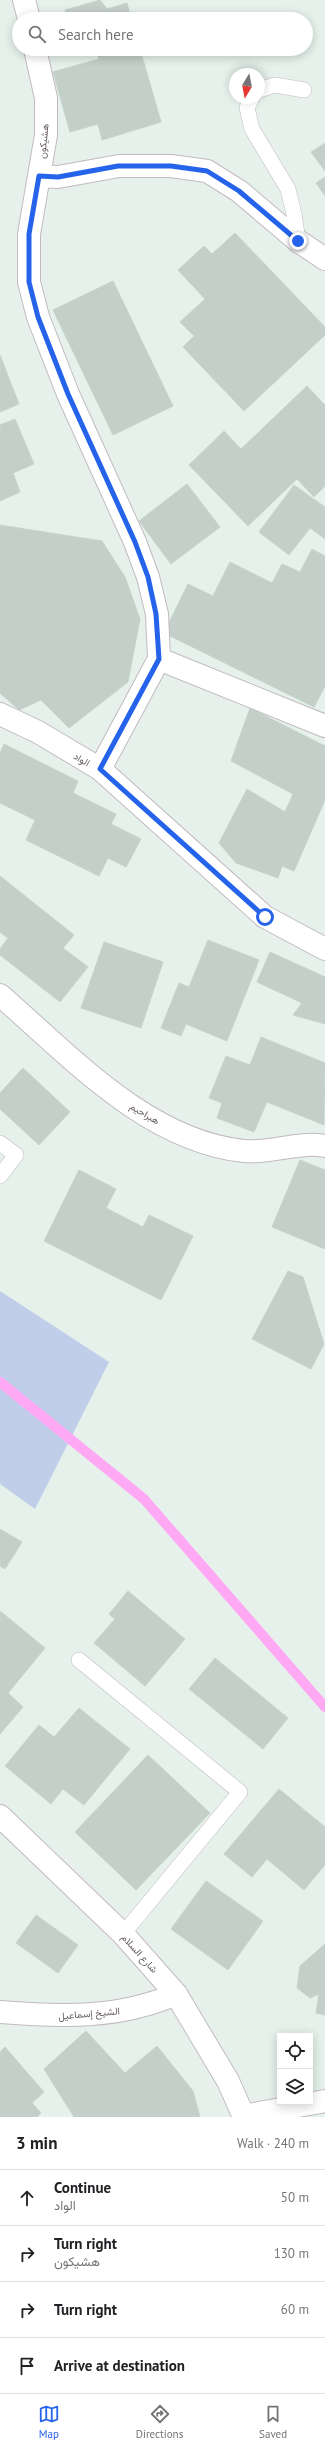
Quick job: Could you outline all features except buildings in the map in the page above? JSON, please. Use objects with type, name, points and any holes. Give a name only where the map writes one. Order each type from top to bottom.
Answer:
[{"type":"street","points":[[24,0],[27,12]]},
{"type":"street","name":"هشيكون","points":[[37,56],[46,98],[46,135],[29,234],[29,282],[38,317],[68,394],[135,542],[148,577],[156,614],[159,659]]},
{"type":"street","points":[[39,176],[58,177],[118,166],[171,166],[207,171],[239,191],[298,241],[325,259]]},
{"type":"street","points":[[100,769],[159,659],[325,726]]},
{"type":"street","name":"الواد","points":[[0,714],[38,732],[100,769],[265,917],[325,949]]},
{"type":"street","name":"هبراحيم","points":[[0,995],[112,1093],[145,1115],[183,1134],[220,1147],[245,1151],[325,1146]]},
{"type":"street","name":"شارع السلام","points":[[0,1816],[123,1934],[176,1994],[228,2081],[243,2116]]},
{"type":"street","name":"الشيخ إسماعيل","points":[[0,2012],[69,2016],[104,2013],[149,2005],[176,1994]]},
{"type":"street","points":[[243,2116],[325,2101]]},
{"type":"lane","points":[[265,88],[275,85],[304,90]]},
{"type":"lane","points":[[249,104],[247,108],[252,130],[288,190],[294,214],[298,241]]},
{"type":"lane","points":[[0,1143],[16,1155],[0,1176]]},
{"type":"lane","points":[[79,1660],[240,1792],[123,1934]]},
{"type":"shaded area","points":[[0,1291],[109,1362],[35,1509],[0,1484]]},
{"type":"waterway","points":[[0,1382],[144,1499],[325,1707]]},
{"type":"route","points":[[265,917],[226,884],[100,769],[159,659],[156,614],[148,577],[135,542],[92,450],[38,317],[29,282],[29,234],[39,176],[58,177],[118,166],[171,166],[207,171],[239,191],[298,241]]}]
